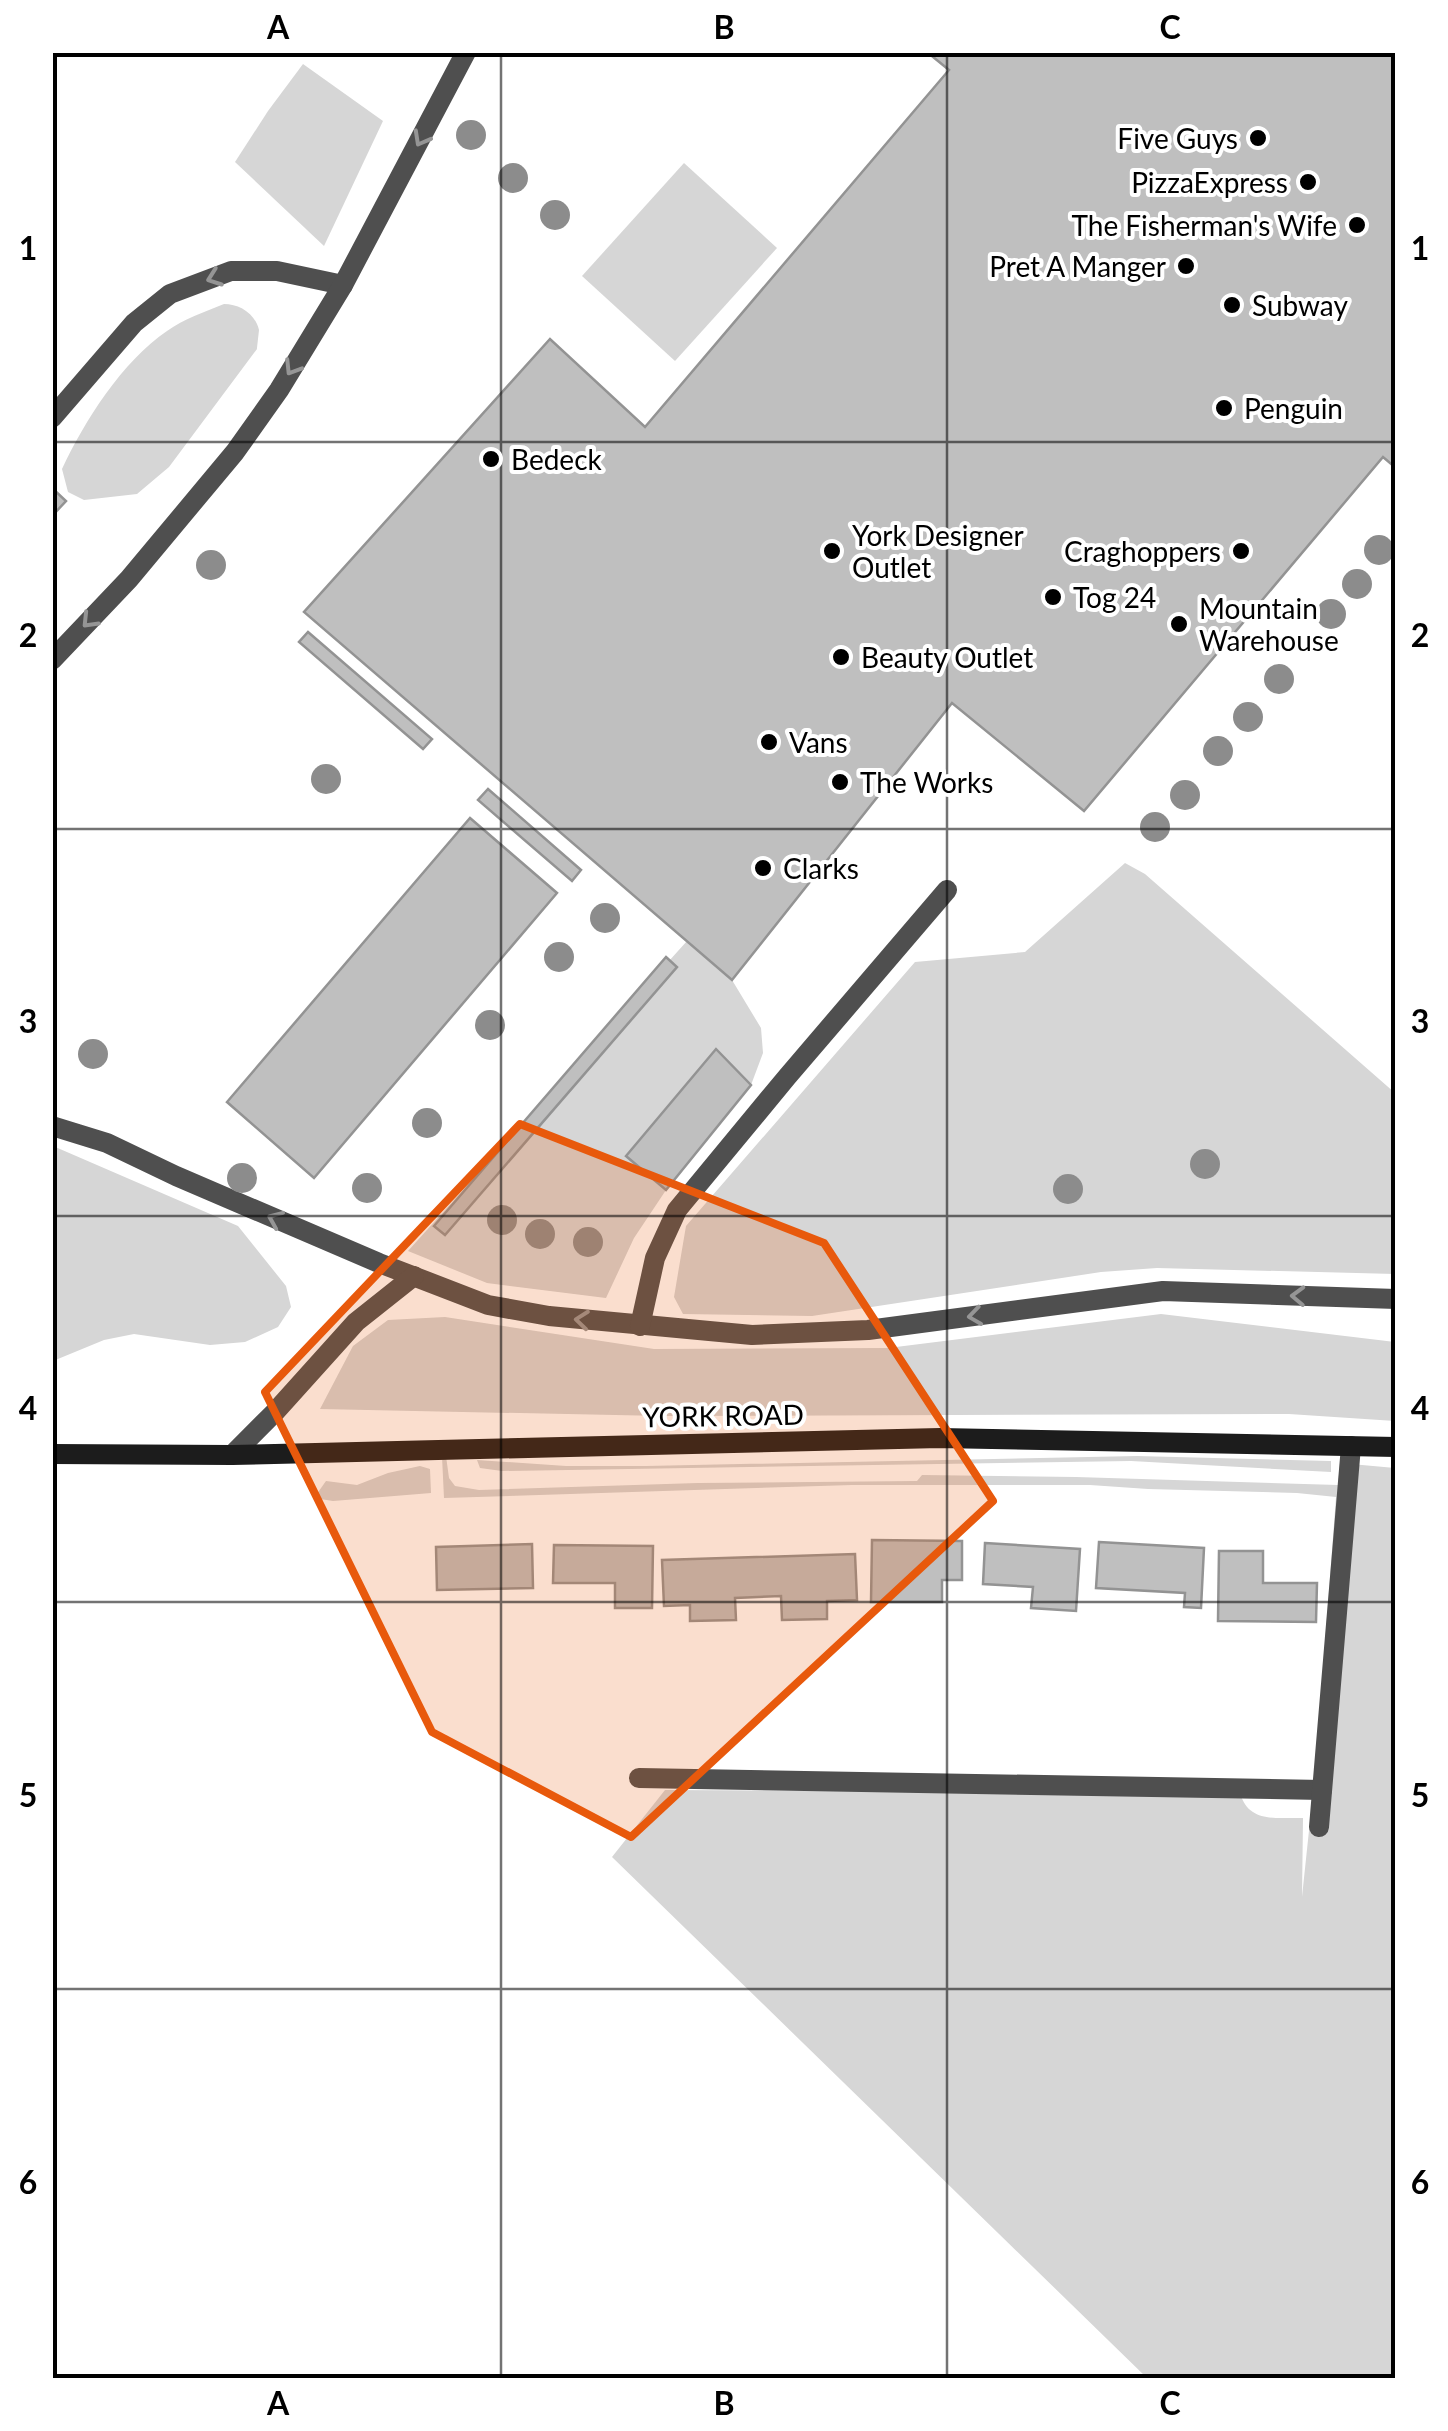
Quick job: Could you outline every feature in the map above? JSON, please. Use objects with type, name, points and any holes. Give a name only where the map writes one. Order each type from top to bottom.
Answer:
[{"type":"main road","name":"YORK ROAD","points":[[52,1454],[232,1455],[940,1438],[1396,1447]]},
{"type":"street","points":[[52,660],[130,579],[235,452],[279,390],[344,285],[466,52]]},
{"type":"street","points":[[52,418],[134,323],[170,294],[231,272],[278,271],[344,285]]},
{"type":"street","points":[[640,1326],[655,1258],[678,1210],[947,890]]},
{"type":"street","points":[[52,1126],[107,1142],[360,1256],[488,1304],[548,1316],[752,1335],[868,1330],[1164,1291],[1396,1299]]},
{"type":"street","points":[[232,1455],[356,1322],[414,1276]]},
{"type":"street","points":[[1320,1827],[1351,1446]]},
{"type":"street","points":[[639,1778],[1322,1790]]},
{"type":"highlighted area","points":[[520,1124],[824,1243],[993,1501],[631,1837],[432,1732],[265,1392]]},
{"type":"shaded area","points":[[303,64],[383,121],[324,246],[235,162]]},
{"type":"shaded area","points":[[684,163],[777,248],[675,361],[582,276]]},
{"type":"shaded area","points":[[224,304],[241,308],[254,319],[259,330],[257,349],[169,467],[137,494],[84,500],[68,492],[62,469],[93,412],[120,375],[167,331]]},
{"type":"shaded area","points":[[1125,863],[1145,874],[1395,1093],[1395,1274],[1157,1268],[1101,1272],[812,1316],[683,1314],[674,1297],[686,1226],[915,962],[1025,952]]},
{"type":"shaded area","points":[[687,941],[732,980],[761,1028],[763,1053],[751,1085],[666,1190],[634,1238],[606,1298],[487,1283],[408,1251]]},
{"type":"shaded area","points":[[53,1146],[238,1226],[286,1286],[291,1307],[278,1327],[245,1342],[210,1345],[134,1334],[104,1340],[53,1361]]},
{"type":"shaded area","points":[[1161,1314],[1395,1342],[1395,1421],[1289,1414],[663,1416],[320,1409],[353,1346],[388,1320],[445,1317],[654,1349],[888,1348]]},
{"type":"shaded area","points":[[442,1456],[446,1456],[449,1478],[455,1486],[479,1490],[917,1481],[922,1475],[1338,1485],[1340,1463],[1395,1468],[1395,2378],[1147,2378],[612,1857],[665,1790],[1240,1793],[1244,1803],[1257,1814],[1303,1818],[1302,1897],[1336,1497],[1090,1485],[852,1485],[444,1498]]},
{"type":"shaded area","points":[[1137,1456],[1331,1461],[1331,1472],[1131,1461],[502,1471],[480,1468],[477,1460],[646,1466]]},
{"type":"shaded area","points":[[420,1466],[430,1469],[431,1493],[333,1501],[314,1498],[326,1481],[357,1485]]},
{"type":"building","name":"York Designer Outlet","points":[[927,52],[1396,52],[1396,468],[1383,457],[1084,811],[952,703],[732,980],[304,612],[550,339],[645,427],[949,70]]},
{"type":"building","points":[[52,488],[66,501],[52,516]]},
{"type":"building","points":[[308,632],[432,739],[423,749],[299,642]]},
{"type":"building","points":[[488,789],[581,870],[572,881],[478,800]]},
{"type":"building","points":[[470,818],[557,893],[314,1178],[227,1102]]},
{"type":"building","points":[[666,957],[677,967],[445,1235],[434,1226]]},
{"type":"building","points":[[716,1049],[751,1085],[666,1190],[626,1156]]},
{"type":"building","points":[[872,1540],[962,1541],[962,1580],[942,1580],[942,1602],[871,1602]]},
{"type":"building","points":[[1099,1542],[1204,1548],[1201,1608],[1184,1607],[1185,1593],[1096,1588]]},
{"type":"building","points":[[985,1543],[1080,1549],[1076,1611],[1031,1608],[1033,1587],[983,1584]]},
{"type":"building","points":[[532,1544],[533,1588],[437,1590],[436,1547]]},
{"type":"building","points":[[554,1545],[653,1546],[652,1608],[615,1608],[615,1583],[553,1583]]},
{"type":"building","points":[[1219,1551],[1263,1551],[1263,1583],[1317,1583],[1316,1622],[1218,1621]]},
{"type":"building","points":[[855,1554],[857,1600],[827,1601],[827,1619],[782,1620],[781,1596],[735,1598],[736,1620],[690,1621],[690,1605],[664,1606],[662,1560]]},
{"type":"place","name":"Five Guys","points":[[1258,138]]},
{"type":"place","name":"PizzaExpress","points":[[1308,182]]},
{"type":"place","name":"The Fisherman's Wife","points":[[1357,225]]},
{"type":"place","name":"Pret A Manger","points":[[1186,266]]},
{"type":"place","name":"Subway","points":[[1232,305]]},
{"type":"place","name":"Penguin","points":[[1224,408]]},
{"type":"place","name":"Bedeck","points":[[491,459]]},
{"type":"place","name":"York Designer Outlet","points":[[832,551]]},
{"type":"place","name":"Craghoppers","points":[[1241,551]]},
{"type":"place","name":"Tog 24","points":[[1053,597]]},
{"type":"place","name":"Mountain Warehouse","points":[[1179,624]]},
{"type":"place","name":"Beauty Outlet","points":[[841,657]]},
{"type":"place","name":"Vans","points":[[769,742]]},
{"type":"place","name":"The Works","points":[[840,782]]},
{"type":"place","name":"Clarks","points":[[763,868]]}]
